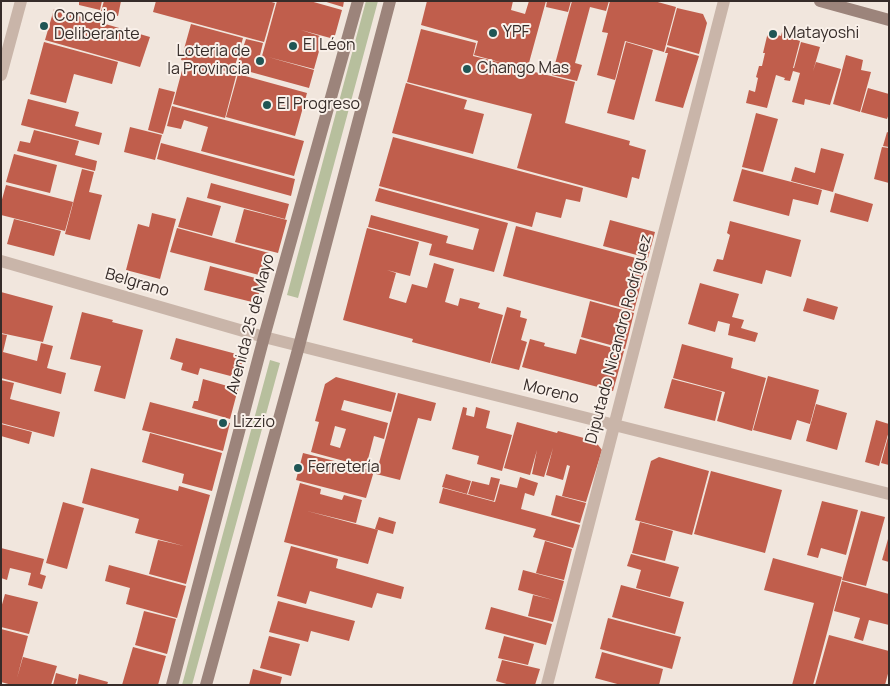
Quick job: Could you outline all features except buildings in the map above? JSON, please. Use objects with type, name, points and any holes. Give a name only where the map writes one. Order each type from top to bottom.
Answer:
[{"type":"main road","name":"Avenida 25 de Mayo","points":[[172,685],[264,337],[358,1]]},
{"type":"main road","points":[[206,685],[299,346],[390,1]]},
{"type":"main road","points":[[820,1],[889,20]]},
{"type":"street","points":[[1,75],[21,1]]},
{"type":"street","name":"Diputado Nicandro Rodríguez","points":[[546,685],[724,1]]},
{"type":"street","name":"Belgrano","points":[[1,261],[264,337]]},
{"type":"street","name":"Moreno","points":[[264,337],[889,494]]},
{"type":"green space","points":[[366,1],[378,1],[298,298],[287,295]]},
{"type":"green space","points":[[270,360],[280,363],[192,685],[182,685]]},
{"type":"place","name":"Concejo Deliberante","points":[[44,26]]},
{"type":"place","name":"YPF","points":[[493,33]]},
{"type":"place","name":"Matayoshi","points":[[773,34]]},
{"type":"place","name":"El Léon","points":[[293,46]]},
{"type":"place","name":"Loteria de la Provincia","points":[[260,61]]},
{"type":"place","name":"Chango Mas","points":[[467,69]]},
{"type":"place","name":"El Progreso","points":[[267,105]]},
{"type":"place","name":"Lizzio","points":[[223,423]]},
{"type":"place","name":"Ferretería","points":[[298,468]]}]
